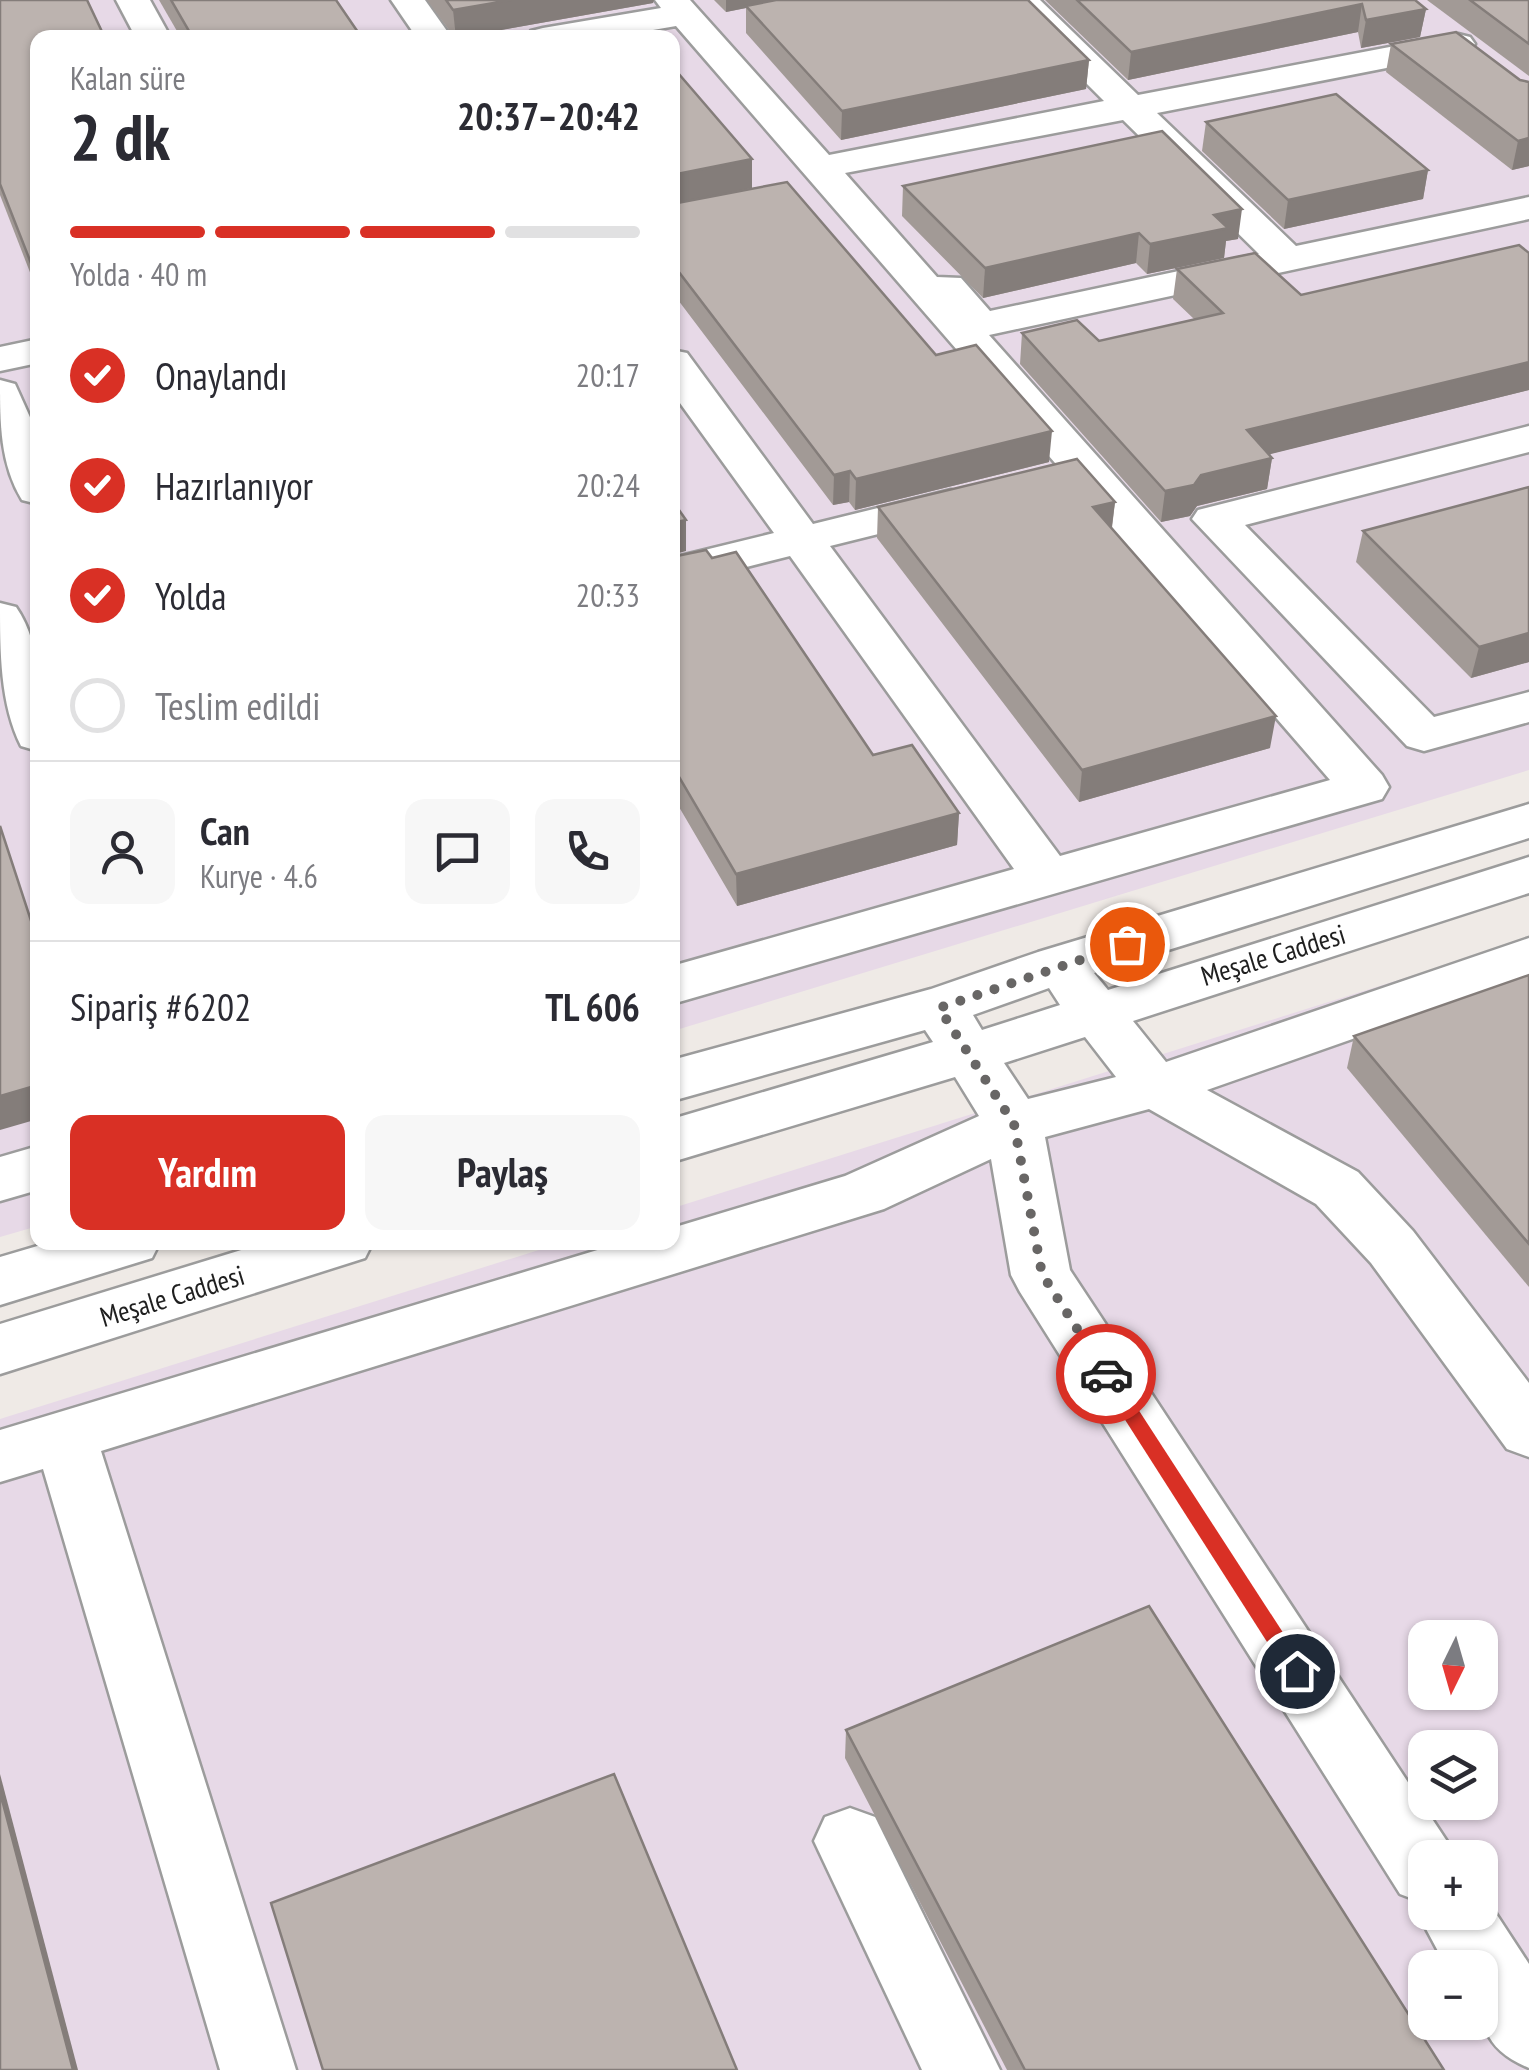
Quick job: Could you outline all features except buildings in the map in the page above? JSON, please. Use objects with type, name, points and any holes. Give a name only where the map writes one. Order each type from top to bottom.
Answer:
[{"type":"street","points":[[133,0],[150,30]]},
{"type":"street","points":[[408,0],[429,30]]},
{"type":"street","points":[[1020,0],[1287,259]]},
{"type":"street","points":[[826,180],[1132,108],[1472,55],[1414,11]]},
{"type":"street","points":[[642,30],[704,25],[1066,474],[1364,787],[680,983]]},
{"type":"street","points":[[826,180],[981,325],[1287,259],[1521,218]]},
{"type":"street","points":[[0,359],[30,353]]},
{"type":"street","points":[[680,373],[1048,878]]},
{"type":"street","points":[[0,393],[30,470]]},
{"type":"street","points":[[1529,439],[1214,519],[1424,735],[1529,706]]},
{"type":"street","points":[[680,570],[991,493]]},
{"type":"street","points":[[0,601],[30,594]]},
{"type":"street","points":[[0,618],[30,710]]},
{"type":"street","name":"Meşale Caddesi","points":[[680,1139],[887,1074],[1058,965],[1529,821]]},
{"type":"street","name":"Meşale Caddesi","points":[[680,1079],[868,1022],[954,1031],[1095,1010],[1529,875]]},
{"type":"street","points":[[680,1248],[863,1193],[1014,1124],[1155,1087],[1529,957]]},
{"type":"street","points":[[1058,965],[1155,1087],[1336,1188],[1392,1246],[1529,1431]]},
{"type":"street","points":[[954,1031],[1014,1124],[1042,1274],[1408,1844]]},
{"type":"street","points":[[0,1179],[30,1170]]},
{"type":"street","points":[[0,1282],[105,1250]]},
{"type":"street","name":"Meşale Caddesi","points":[[0,1349],[218,1261],[291,1250]]},
{"type":"street","points":[[0,1456],[675,1250]]},
{"type":"street","points":[[64,1435],[258,2070]]},
{"type":"street","points":[[850,1841],[962,2070]]},
{"type":"street","points":[[1464,1930],[1529,2031]]},
{"type":"shaded area","points":[[0,0],[1529,0],[1529,770],[680,1029],[680,30],[30,30],[30,1228],[0,1237]]},
{"type":"shaded area","points":[[1529,939],[1529,2070],[0,2070],[0,1419],[539,1250],[680,1250],[680,1206]]},
{"type":"way so far","points":[[1106,1374],[1042,1274],[1014,1124],[939,1008],[1127,944]]},
{"type":"route","points":[[1106,1374],[1297,1671]]}]
